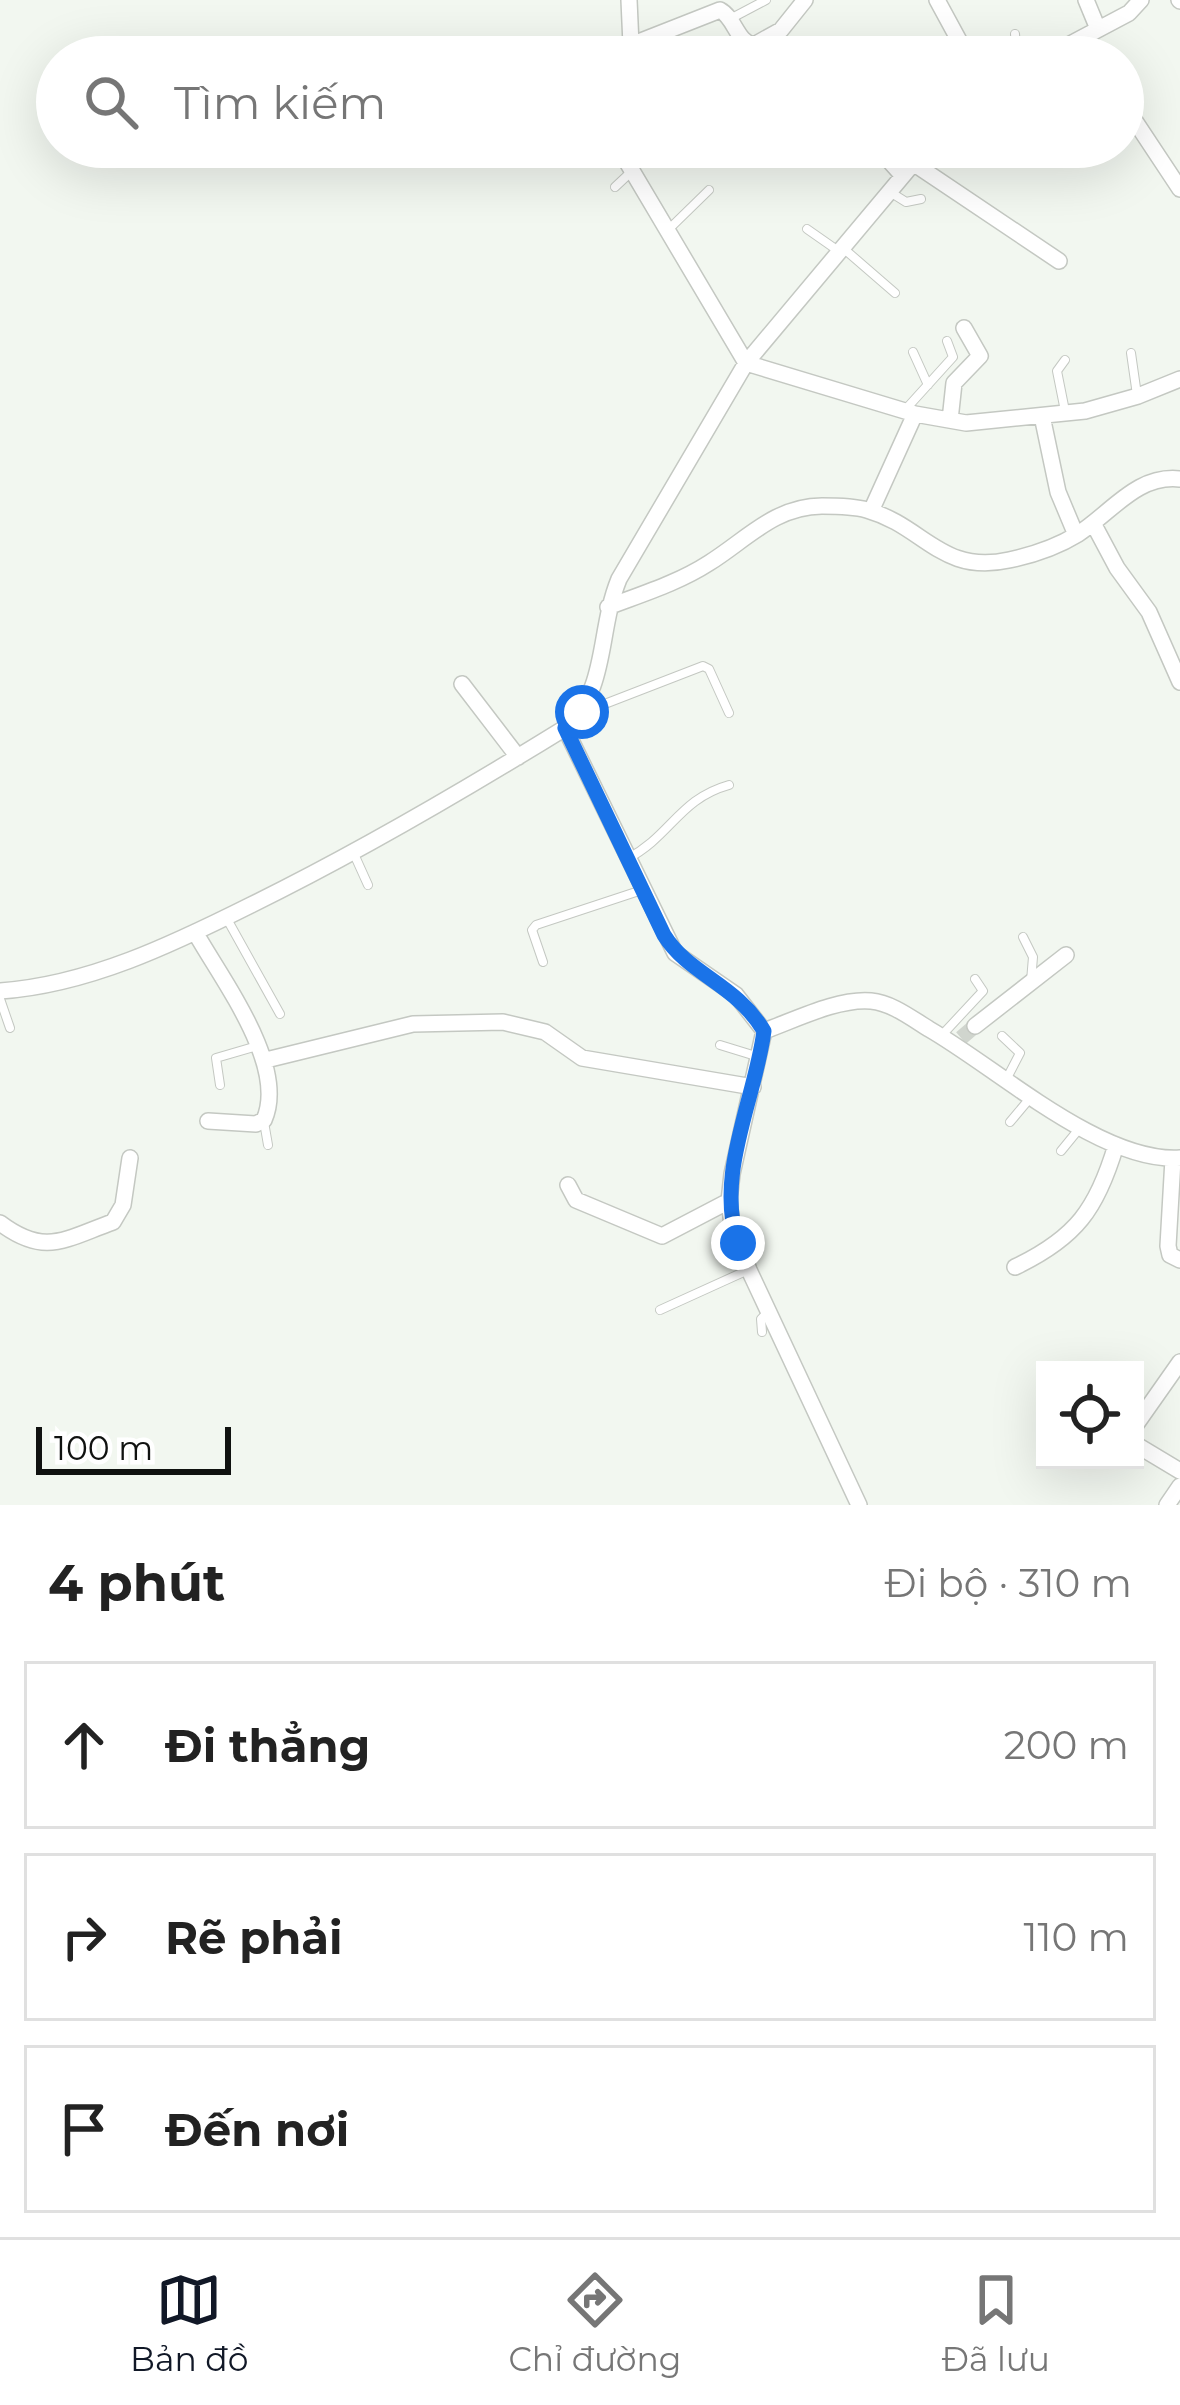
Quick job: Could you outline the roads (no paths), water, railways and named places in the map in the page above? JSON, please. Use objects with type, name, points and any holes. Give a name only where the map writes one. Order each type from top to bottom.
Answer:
[{"type":"street","points":[[629,0],[630,36]]},
{"type":"street","points":[[770,36],[806,0]]},
{"type":"street","points":[[937,0],[957,36]]},
{"type":"street","points":[[1086,0],[1098,29]]},
{"type":"street","points":[[1085,36],[1129,13],[1141,0]]},
{"type":"street","points":[[660,36],[712,12],[726,13],[741,36]]},
{"type":"street","points":[[1144,135],[1180,189]]},
{"type":"street","points":[[630,168],[746,363],[910,412],[985,422],[1138,397],[1180,379]]},
{"type":"street","points":[[0,995],[86,974],[226,918],[353,853],[565,728],[593,695],[608,607],[632,555],[746,363],[908,169],[1059,261]]},
{"type":"street","points":[[950,420],[954,383],[980,356],[964,328]]},
{"type":"street","points":[[871,511],[910,412]]},
{"type":"street","points":[[1042,416],[1058,492],[1076,535]]},
{"type":"street","points":[[608,607],[709,563],[784,513],[814,506],[871,511],[936,550],[962,562],[984,565],[1049,549],[1076,535],[1142,485],[1180,479]]},
{"type":"street","points":[[1093,523],[1117,568],[1149,612],[1180,682]]},
{"type":"street","points":[[462,684],[518,757]]},
{"type":"street","points":[[565,728],[675,953],[736,994],[764,1031],[729,1201],[732,1225],[859,1505]]},
{"type":"street","points":[[195,932],[262,1053],[268,1111],[256,1124],[208,1121]]},
{"type":"street","points":[[975,1026],[1066,955]]},
{"type":"street","points":[[764,1031],[847,1004],[869,1000],[889,1006],[952,1039],[1080,1128],[1144,1155],[1176,1159],[1168,1246],[1170,1255],[1180,1260]]},
{"type":"street","points":[[262,1053],[412,1024],[503,1022],[544,1032],[582,1058],[753,1087]]},
{"type":"street","points":[[1015,1267],[1043,1253],[1078,1225],[1105,1183],[1116,1145]]},
{"type":"street","points":[[0,1223],[40,1245],[113,1222],[124,1205],[130,1158]]},
{"type":"street","points":[[568,1185],[576,1200],[662,1237],[729,1201]]},
{"type":"street","points":[[1144,1413],[1180,1362]]},
{"type":"street","points":[[1144,1450],[1180,1472]]},
{"type":"street","points":[[1167,1505],[1180,1486]]},
{"type":"lane","points":[[730,19],[766,0]]},
{"type":"lane","points":[[615,187],[632,171]]},
{"type":"lane","points":[[668,231],[709,190]]},
{"type":"lane","points":[[889,191],[906,202],[921,199]]},
{"type":"lane","points":[[807,230],[840,249],[895,293]]},
{"type":"lane","points":[[910,412],[953,357],[947,341]]},
{"type":"lane","points":[[913,352],[928,385]]},
{"type":"lane","points":[[1131,352],[1138,397]]},
{"type":"lane","points":[[1065,360],[1057,371],[1065,412]]},
{"type":"lane","points":[[582,712],[703,666],[709,669],[729,713]]},
{"type":"lane","points":[[627,859],[658,837],[697,796],[730,785]]},
{"type":"lane","points":[[353,853],[368,885]]},
{"type":"lane","points":[[542,962],[532,930],[536,925],[642,890]]},
{"type":"lane","points":[[226,918],[280,1014]]},
{"type":"lane","points":[[1023,938],[1033,957],[1030,982]]},
{"type":"lane","points":[[952,1039],[983,991],[975,979]]},
{"type":"lane","points":[[0,995],[10,1028]]},
{"type":"lane","points":[[1002,1036],[1020,1053],[1007,1078]]},
{"type":"lane","points":[[720,1046],[760,1057]]},
{"type":"lane","points":[[220,1085],[217,1058],[262,1053]]},
{"type":"lane","points":[[1010,1122],[1032,1096]]},
{"type":"lane","points":[[264,1120],[268,1145]]},
{"type":"lane","points":[[1061,1151],[1080,1128]]},
{"type":"lane","points":[[660,1310],[749,1270]]},
{"type":"lane","points":[[762,1332],[761,1318],[769,1312]]},
{"type":"tunnel","points":[[961,1038],[975,1026]]}]
